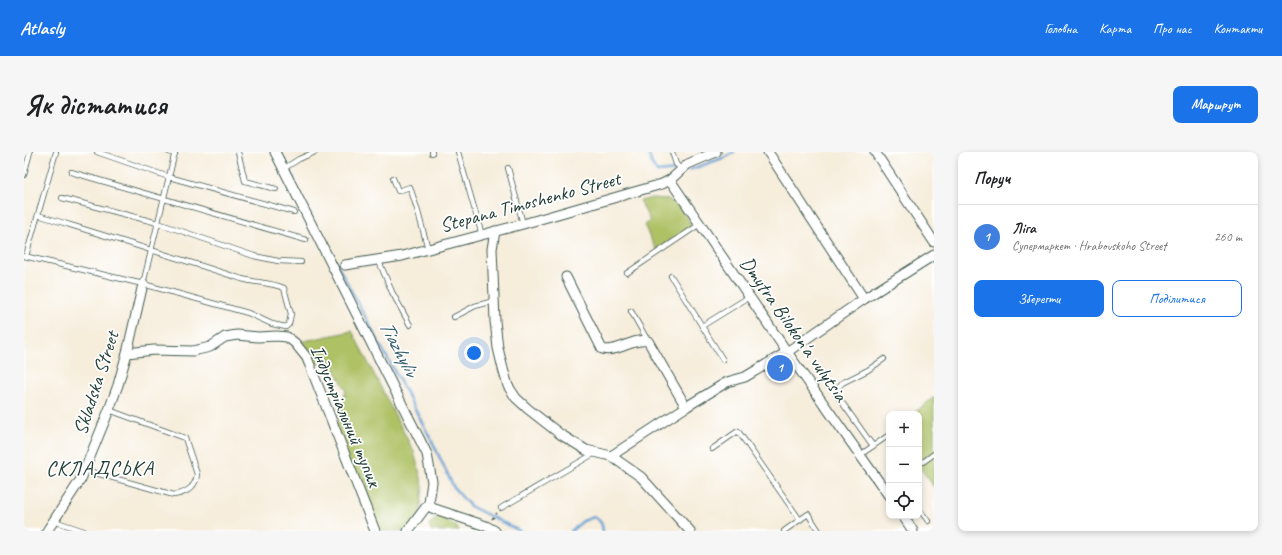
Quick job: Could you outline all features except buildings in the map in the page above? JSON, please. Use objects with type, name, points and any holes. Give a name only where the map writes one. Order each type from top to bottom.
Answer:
[{"type":"street","points":[[275,152],[427,454],[432,482],[429,503],[408,531]]},
{"type":"street","name":"Stepana Timoshenko Street","points":[[345,265],[402,256],[523,224],[662,184],[670,180],[688,164],[716,152]]},
{"type":"street","points":[[768,152],[864,299]]},
{"type":"street","points":[[875,152],[934,242]]},
{"type":"street","name":"Dmytra Bilokon'a vulytsia","points":[[670,180],[787,352],[886,492]]},
{"type":"street","points":[[495,231],[492,249],[494,301],[498,348],[508,386],[516,398],[560,434],[586,450],[612,456],[641,477],[690,531]]},
{"type":"street","points":[[612,456],[727,382],[745,378],[787,352],[864,299],[934,255]]},
{"type":"street","points":[[566,277],[602,349],[608,350],[640,340],[648,342],[686,407]]},
{"type":"street","name":"Skladska Street","points":[[47,531],[81,479],[109,410],[118,386],[127,353],[143,284]]},
{"type":"street","name":"Індустріальний тупик","points":[[127,353],[154,350],[193,351],[210,347],[225,336],[287,337],[295,343],[307,358],[375,531]]},
{"type":"street","points":[[429,503],[432,508],[486,526],[495,531]]},
{"type":"street","points":[[905,519],[913,531]]},
{"type":"lane","points":[[24,175],[30,152]]},
{"type":"lane","points":[[38,215],[152,249],[251,282],[275,284],[284,288],[291,314],[289,324],[286,327],[272,324],[248,313],[143,284],[25,256],[56,152]]},
{"type":"lane","points":[[96,152],[169,177],[294,212]]},
{"type":"lane","points":[[143,284],[175,153],[169,152]]},
{"type":"lane","points":[[238,152],[245,181],[276,189]]},
{"type":"lane","points":[[284,168],[315,152]]},
{"type":"lane","points":[[458,152],[482,235]]},
{"type":"lane","points":[[672,152],[676,164],[682,170]]},
{"type":"lane","points":[[508,168],[523,224]]},
{"type":"lane","points":[[71,172],[306,240]]},
{"type":"lane","points":[[393,178],[398,191],[410,188],[428,249]]},
{"type":"lane","points":[[62,198],[158,223],[254,256],[278,261],[302,262]]},
{"type":"lane","points":[[627,273],[700,224]]},
{"type":"lane","points":[[378,259],[392,292],[410,325]]},
{"type":"lane","points":[[671,276],[723,360]]},
{"type":"lane","points":[[702,326],[749,296]]},
{"type":"lane","points":[[454,317],[475,306],[494,301]]},
{"type":"lane","points":[[631,311],[648,342]]},
{"type":"lane","points":[[873,446],[836,394],[842,383],[868,370],[884,359]]},
{"type":"lane","points":[[85,470],[174,495],[184,494],[190,489],[196,480],[197,474],[186,438],[109,410]]},
{"type":"lane","points":[[712,449],[738,431],[800,520]]},
{"type":"lane","points":[[860,455],[886,437]]},
{"type":"lane","points":[[501,508],[595,453]]},
{"type":"lane","points":[[924,462],[934,454]]},
{"type":"lane","points":[[922,513],[928,521]]},
{"type":"lane","points":[[784,531],[808,514],[819,531]]},
{"type":"lane","points":[[54,521],[84,531]]},
{"type":"path","points":[[491,519],[496,514]]},
{"type":"green space","points":[[652,198],[668,199],[679,206],[691,223],[691,226],[656,250],[644,225],[650,221],[640,201]]},
{"type":"green space","points":[[352,331],[414,452],[423,485],[420,515],[408,531],[375,531],[335,430],[346,390],[329,359],[310,367],[295,343]]},
{"type":"green space","points":[[934,397],[934,487],[922,470],[922,411],[917,411]]},
{"type":"green space","points":[[440,516],[457,527],[459,531],[431,531],[429,524]]},
{"type":"waterway","name":"Tiazhyliv","points":[[280,152],[294,179]]},
{"type":"waterway","points":[[648,152],[652,164],[657,172],[677,170]]},
{"type":"waterway","points":[[689,170],[723,158],[734,152]]},
{"type":"waterway","name":"Tiazhyliv","points":[[331,253],[432,441],[454,488],[470,506],[520,531]]},
{"type":"waterway","name":"Tiazhyliv","points":[[571,531],[583,521],[594,517],[601,522],[603,531]]},
{"type":"place","name":"Ліга","points":[[780,368]]},
{"type":"district","name":"СКЛАДСЬКА","points":[[100,468]]}]
